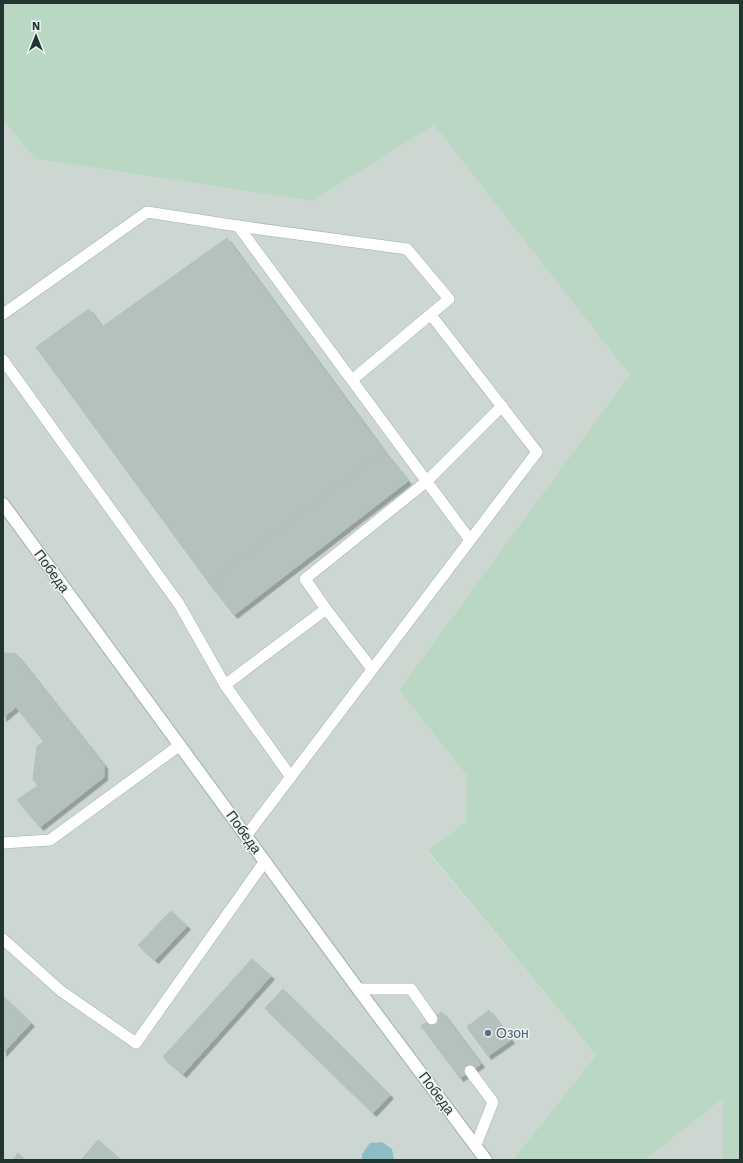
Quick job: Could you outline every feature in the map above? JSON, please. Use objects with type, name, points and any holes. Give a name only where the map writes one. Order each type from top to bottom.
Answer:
[{"type":"street","name":"Победа","points":[[3,504],[358,989],[486,1160]]},
{"type":"lane","points":[[3,314],[147,212],[407,249],[449,299],[352,380]]},
{"type":"lane","points":[[238,226],[470,540]]},
{"type":"lane","points":[[246,836],[537,452],[431,315]]},
{"type":"lane","points":[[3,360],[179,604],[225,685],[291,777]]},
{"type":"lane","points":[[372,669],[305,579],[427,481],[502,406]]},
{"type":"lane","points":[[225,685],[326,609]]},
{"type":"lane","points":[[3,843],[50,840],[180,746]]},
{"type":"lane","points":[[3,939],[61,991],[136,1043],[265,861]]},
{"type":"lane","points":[[358,989],[411,989],[432,1019]]},
{"type":"lane","points":[[470,1071],[493,1102],[476,1145]]},
{"type":"shaded area","points":[[3,121],[36,159],[312,201],[434,125],[631,375],[399,690],[467,776],[466,822],[428,852],[596,1055],[513,1160],[3,1160]]},
{"type":"shaded area","points":[[724,1099],[723,1160],[640,1160]]},
{"type":"green space","points":[[3,3],[740,3],[740,1160],[723,1160],[723,1099],[644,1160],[513,1160],[596,1055],[428,851],[466,822],[467,776],[399,690],[630,375],[434,125],[312,201],[36,159],[3,121]]},
{"type":"water","points":[[382,1142],[392,1149],[394,1160],[362,1160],[362,1154],[370,1143]]},
{"type":"building","points":[[227,238],[384,451],[209,583],[36,347],[89,309],[102,327]]},
{"type":"building","points":[[384,451],[408,481],[234,615],[209,583]]},
{"type":"building","points":[[3,653],[16,654],[104,765],[104,777],[40,827],[17,800],[39,785],[33,780],[37,746],[44,742],[16,707],[3,718]]},
{"type":"building","points":[[171,911],[187,926],[155,960],[138,945]]},
{"type":"building","points":[[252,959],[271,976],[183,1074],[163,1057]]},
{"type":"building","points":[[283,989],[390,1095],[373,1113],[265,1008]]},
{"type":"building","points":[[3,996],[31,1023],[3,1053]]},
{"type":"building","points":[[489,1010],[511,1040],[488,1056],[467,1027]]},
{"type":"building","points":[[442,1012],[481,1064],[460,1078],[421,1026]]},
{"type":"building","points":[[98,1140],[121,1160],[81,1160]]},
{"type":"building","points":[[18,1153],[25,1160],[13,1160]]},
{"type":"place","name":"Озон","points":[[488,1033]]}]
